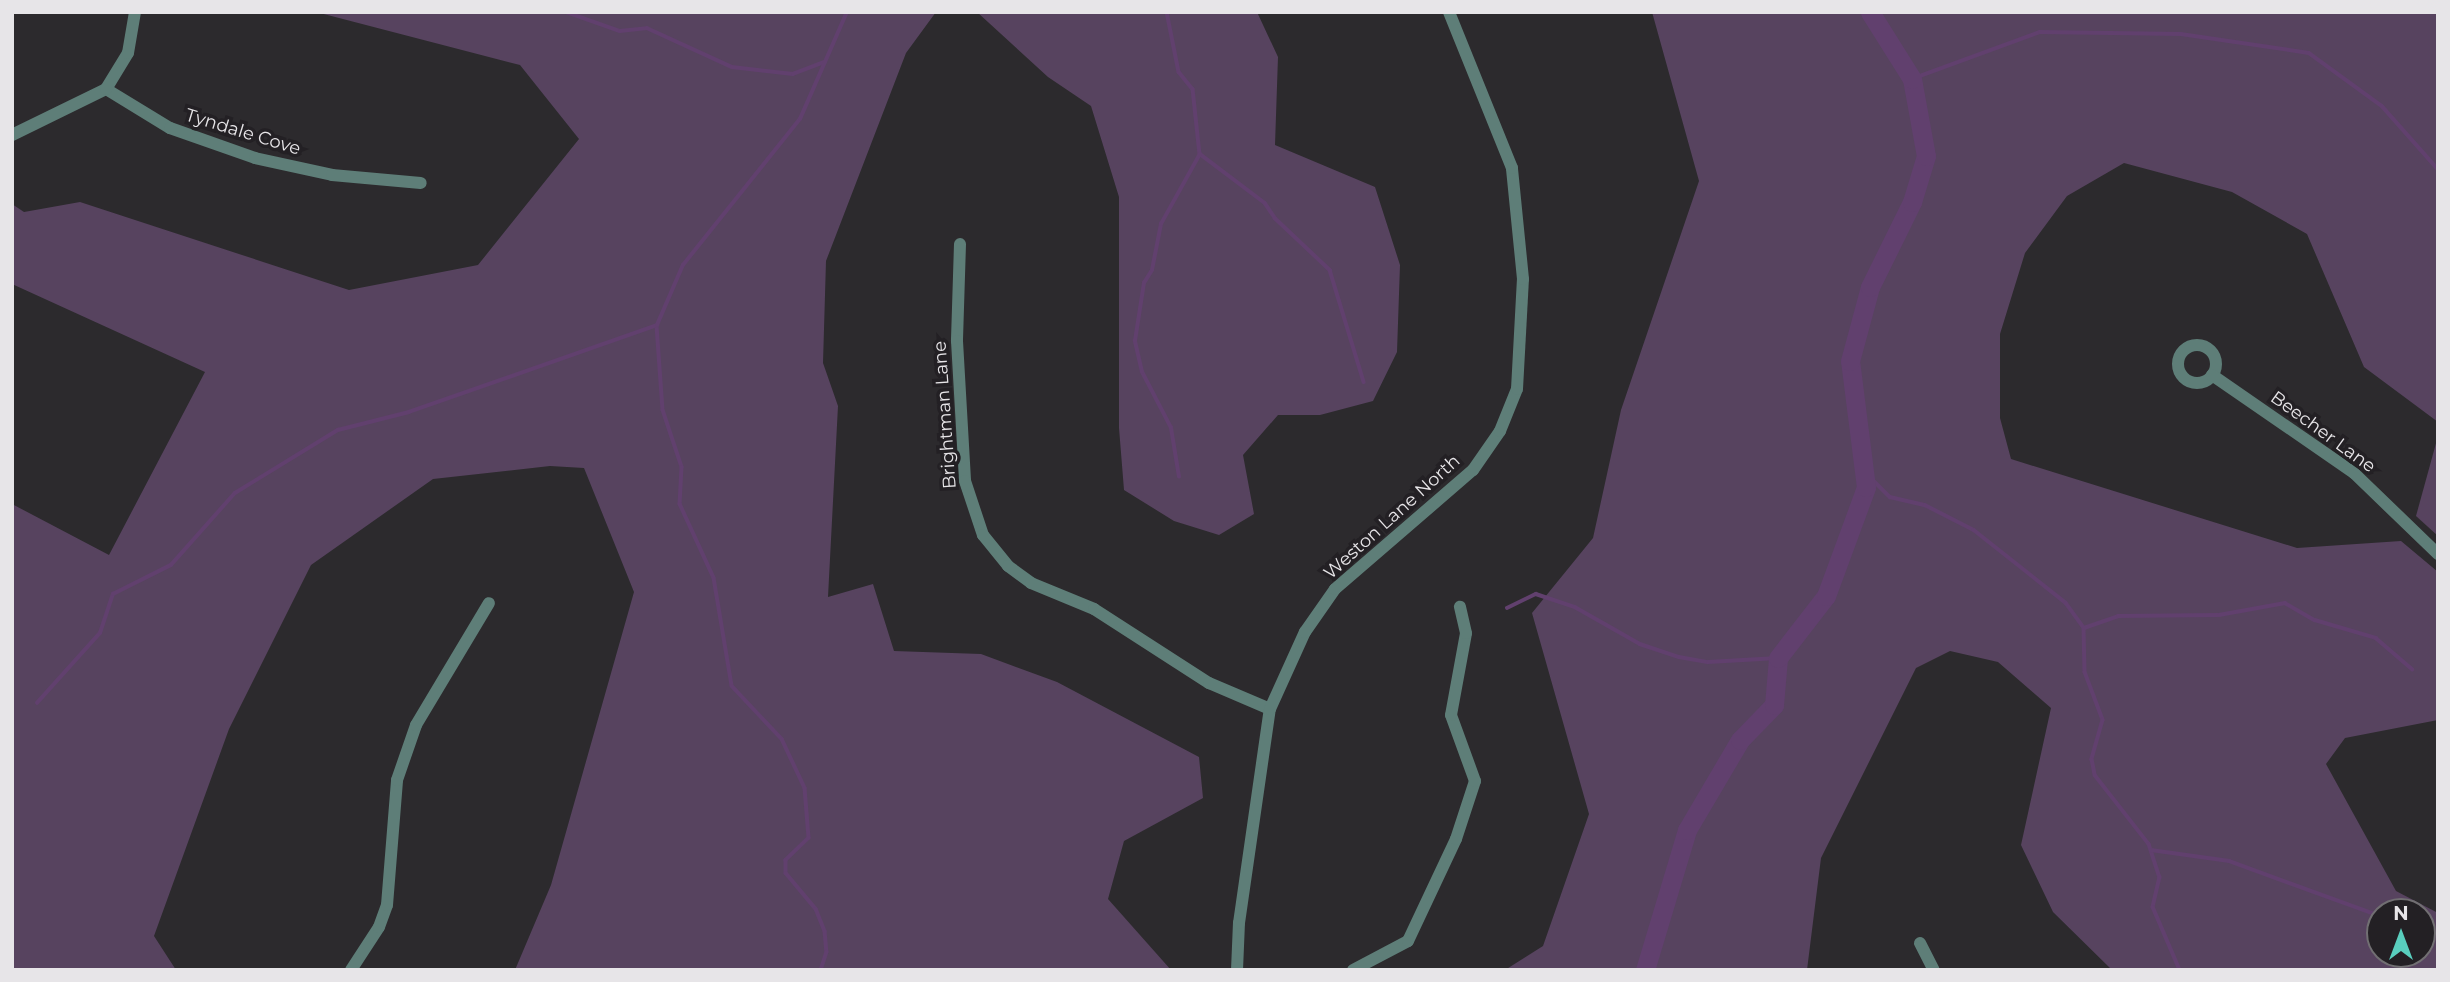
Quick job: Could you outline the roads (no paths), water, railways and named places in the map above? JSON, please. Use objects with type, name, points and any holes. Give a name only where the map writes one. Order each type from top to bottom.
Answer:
[{"type":"street","points":[[12,135],[106,89],[128,53],[135,12]]},
{"type":"street","name":"Weston Lane North","points":[[1237,970],[1239,923],[1270,709],[1305,632],[1335,589],[1472,470],[1500,431],[1517,389],[1523,279],[1512,168],[1449,12]]},
{"type":"street","name":"Tyndale Cove","points":[[106,89],[170,128],[255,158],[332,174],[422,183]]},
{"type":"street","name":"Brightman Lane","points":[[960,244],[957,341],[965,481],[983,535],[1008,566],[1031,583],[1094,609],[1209,683],[1270,709]]},
{"type":"street","name":"Beecher Lane","points":[[2212,375],[2354,473],[2438,554]]},
{"type":"street","points":[[351,970],[379,928],[387,905],[397,780],[416,725],[489,603]]},
{"type":"street","points":[[1353,970],[1408,941],[1456,839],[1475,781],[1451,715],[1466,634],[1460,607]]},
{"type":"street","points":[[1920,943],[1934,970]]},
{"type":"waterway","points":[[566,12],[620,31],[647,28],[732,67],[793,74],[825,62]]},
{"type":"waterway","points":[[37,703],[100,633],[113,594],[171,565],[235,493],[338,430],[409,412],[657,325],[683,265],[800,119],[847,12]]},
{"type":"waterway","points":[[1167,12],[1179,72],[1193,89],[1200,154],[1265,203],[1275,218],[1330,270],[1364,382]]},
{"type":"waterway","points":[[1645,970],[1687,830],[1740,740],[1774,705],[1778,658],[1826,596],[1866,487],[1850,361],[1870,287],[1912,202],[1926,156],[1912,79],[1870,12]]},
{"type":"waterway","points":[[1912,79],[2040,32],[2181,34],[2309,53],[2382,106],[2438,169]]},
{"type":"waterway","points":[[1179,477],[1171,428],[1142,372],[1135,341],[1144,283],[1152,270],[1161,224],[1200,154]]},
{"type":"waterway","points":[[657,326],[663,410],[682,467],[680,504],[714,578],[732,686],[782,739],[805,788],[809,838],[786,860],[786,873],[816,909],[825,931],[827,952],[821,970]]},
{"type":"waterway","points":[[1864,471],[1890,497],[1925,505],[1974,530],[2066,603],[2084,628],[2085,672],[2103,720],[2092,759],[2095,775],[2149,844],[2160,877],[2153,907],[2180,970]]},
{"type":"waterway","points":[[1507,608],[1536,594],[1575,607],[1640,644],[1679,657],[1708,662],[1778,658]]},
{"type":"waterway","points":[[2084,628],[2118,616],[2219,615],[2285,603],[2315,620],[2376,638],[2412,669]]},
{"type":"waterway","points":[[2151,850],[2229,861],[2366,911]]}]
